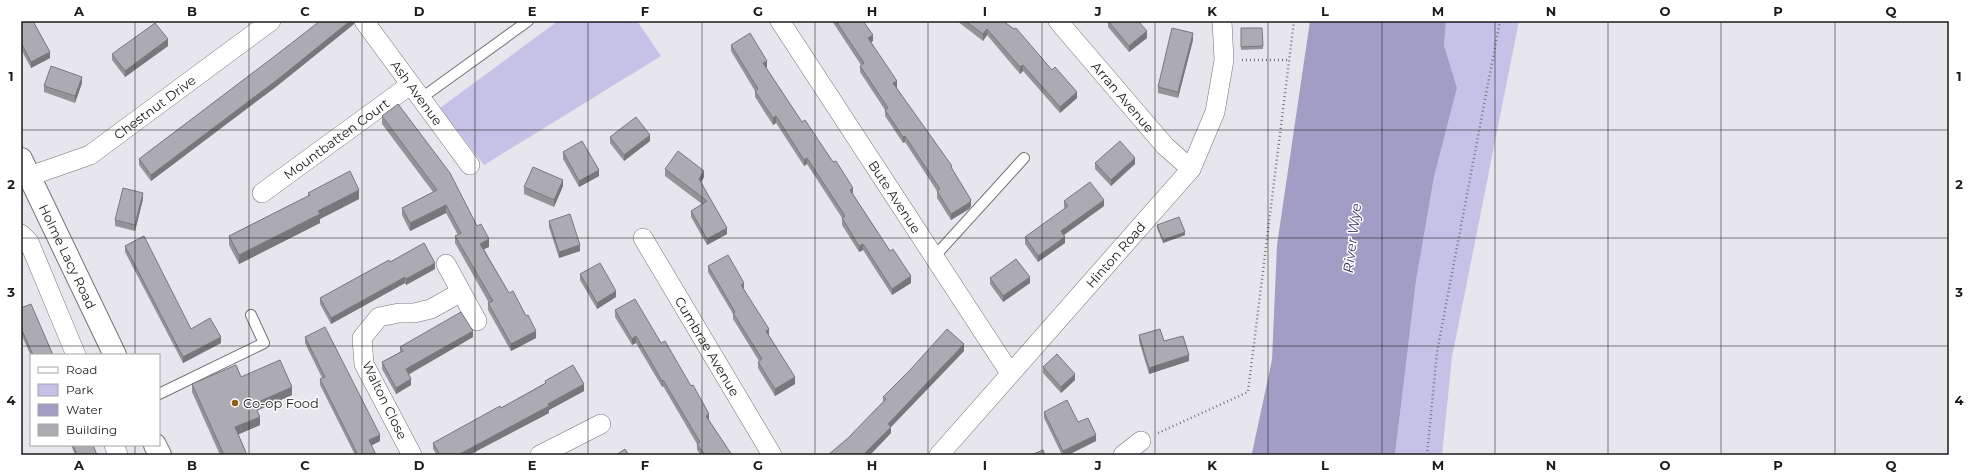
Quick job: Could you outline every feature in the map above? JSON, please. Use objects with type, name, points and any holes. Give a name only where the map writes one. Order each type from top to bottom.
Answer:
[{"type":"street","name":"Ash Avenue","points":[[364,21],[470,165]]},
{"type":"street","name":"Bute Avenue","points":[[780,21],[1010,373]]},
{"type":"street","name":"Arran Avenue","points":[[1058,21],[1165,146],[1191,169]]},
{"type":"street","name":"Hinton Road","points":[[939,455],[1191,169],[1215,112],[1224,60],[1222,21]]},
{"type":"street","name":"Chestnut Drive","points":[[24,172],[90,155],[267,22]]},
{"type":"street","name":"Mountbatten Court","points":[[262,193],[415,92]]},
{"type":"street","name":"Holme Lacy Road","points":[[24,172],[115,354]]},
{"type":"street","points":[[21,234],[29,242],[76,354]]},
{"type":"street","name":"Cumbrae Avenue","points":[[643,238],[772,455]]},
{"type":"street","points":[[446,264],[477,321]]},
{"type":"street","name":"Walton Close","points":[[412,455],[364,364],[362,338],[379,317],[399,313],[414,313],[431,309],[461,292]]},
{"type":"street","points":[[540,455],[601,424]]},
{"type":"street","points":[[1123,455],[1141,441]]},
{"type":"street","points":[[156,446],[160,455]]},
{"type":"lane","points":[[415,92],[528,21]]},
{"type":"lane","points":[[934,257],[1024,158]]},
{"type":"lane","points":[[160,394],[264,343],[251,315]]},
{"type":"path","points":[[1141,441],[1248,392],[1294,21]]},
{"type":"path","points":[[1427,455],[1437,352],[1500,21]]},
{"type":"path","points":[[1224,60],[1288,60]]},
{"type":"green space","points":[[558,21],[637,21],[661,56],[484,165],[440,108]]},
{"type":"green space","points":[[1446,21],[1519,21],[1452,357],[1442,455],[1395,455],[1416,281],[1434,177],[1457,88],[1444,45]]},
{"type":"water","name":"River Wye","points":[[1310,21],[1446,21],[1444,45],[1457,88],[1434,177],[1416,281],[1395,455],[1252,455],[1272,360],[1277,245]]},
{"type":"building","points":[[21,21],[33,21],[50,52],[31,62],[21,43]]},
{"type":"building","points":[[320,21],[350,21],[277,80],[151,175],[139,159]]},
{"type":"building","points":[[836,21],[863,21],[873,35],[868,38],[897,81],[893,83],[952,166],[951,167],[971,200],[969,203],[951,214],[937,191],[940,189],[905,136],[903,137],[885,110],[888,108],[860,66],[864,63]]},
{"type":"building","points":[[965,21],[1003,21],[1014,29],[1016,28],[1052,70],[1055,67],[1077,92],[1060,107],[1023,65],[1020,67],[987,29],[983,34]]},
{"type":"building","points":[[1108,21],[1138,21],[1147,31],[1129,46]]},
{"type":"building","points":[[155,23],[168,39],[125,71],[112,54]]},
{"type":"building","points":[[1172,28],[1193,33],[1178,92],[1158,87]]},
{"type":"building","points":[[1241,28],[1262,28],[1263,46],[1241,47]]},
{"type":"building","points":[[750,33],[767,61],[763,63],[802,122],[805,120],[833,162],[836,161],[853,188],[850,190],[890,251],[893,249],[911,276],[892,289],[863,244],[859,246],[842,218],[845,216],[807,158],[804,160],[776,116],[773,118],[755,91],[758,89],[731,45]]},
{"type":"building","points":[[51,66],[82,77],[75,96],[44,86]]},
{"type":"building","points":[[398,104],[450,173],[477,226],[481,224],[489,239],[480,244],[509,293],[513,291],[536,331],[511,344],[488,303],[493,301],[455,236],[461,233],[446,205],[410,223],[402,208],[437,190],[382,116]]},
{"type":"building","points":[[636,117],[650,135],[624,155],[610,137]]},
{"type":"building","points":[[582,141],[599,170],[579,181],[563,152]]},
{"type":"building","points":[[1120,141],[1135,158],[1111,180],[1095,163]]},
{"type":"building","points":[[678,151],[704,171],[699,179],[727,228],[707,239],[691,211],[707,201],[665,169]]},
{"type":"building","points":[[533,167],[563,180],[554,200],[524,187]]},
{"type":"building","points":[[350,171],[359,190],[318,211],[320,214],[239,255],[229,236],[310,195],[308,193]]},
{"type":"building","points":[[1090,182],[1104,200],[1061,231],[1065,237],[1038,256],[1025,237],[1068,206],[1064,201]]},
{"type":"building","points":[[123,188],[143,193],[135,225],[115,220]]},
{"type":"building","points":[[570,214],[580,245],[559,252],[549,221]]},
{"type":"building","points":[[1179,217],[1185,232],[1163,240],[1157,225]]},
{"type":"building","points":[[144,236],[191,329],[210,318],[221,337],[183,357],[125,246]]},
{"type":"building","points":[[424,243],[435,263],[406,279],[405,277],[331,318],[320,298],[389,260],[390,262]]},
{"type":"building","points":[[728,255],[744,283],[741,285],[769,329],[766,331],[795,377],[775,389],[758,362],[762,359],[733,313],[735,312],[708,266]]},
{"type":"building","points":[[1016,259],[1030,277],[1003,296],[990,278]]},
{"type":"building","points":[[600,263],[616,291],[597,303],[580,274]]},
{"type":"building","points":[[635,299],[661,343],[665,341],[691,386],[693,385],[709,414],[706,416],[732,455],[705,455],[697,444],[700,442],[663,380],[662,381],[636,336],[632,339],[615,310]]},
{"type":"building","points":[[31,304],[53,354],[33,354],[21,328],[21,308]]},
{"type":"building","points":[[461,312],[473,331],[406,369],[411,379],[396,388],[382,362],[403,351],[400,347]]},
{"type":"building","points":[[325,327],[380,435],[369,440],[376,455],[358,455],[320,379],[325,377],[305,337]]},
{"type":"building","points":[[947,329],[964,344],[888,424],[891,427],[863,455],[828,455],[847,439],[886,399],[883,397]]},
{"type":"building","points":[[1160,329],[1164,341],[1183,336],[1189,355],[1149,368],[1139,335]]},
{"type":"building","points":[[1057,354],[1075,374],[1061,387],[1043,367]]},
{"type":"building","name":"Co-op Food","points":[[280,360],[292,387],[254,404],[260,417],[235,427],[247,455],[224,455],[192,384],[236,365],[241,377]]},
{"type":"building","points":[[573,365],[584,384],[548,404],[549,406],[458,455],[440,455],[433,443],[500,406],[501,408],[546,383],[545,381]]},
{"type":"building","points":[[1067,400],[1078,422],[1088,418],[1096,435],[1063,451],[1044,412]]},
{"type":"building","points":[[73,446],[93,446],[97,455],[77,455]]},
{"type":"building","points":[[625,449],[629,455],[616,455]]},
{"type":"building","points":[[1043,450],[1045,455],[1031,455]]},
{"type":"place","name":"Co-op Food","points":[[235,403]]}]
